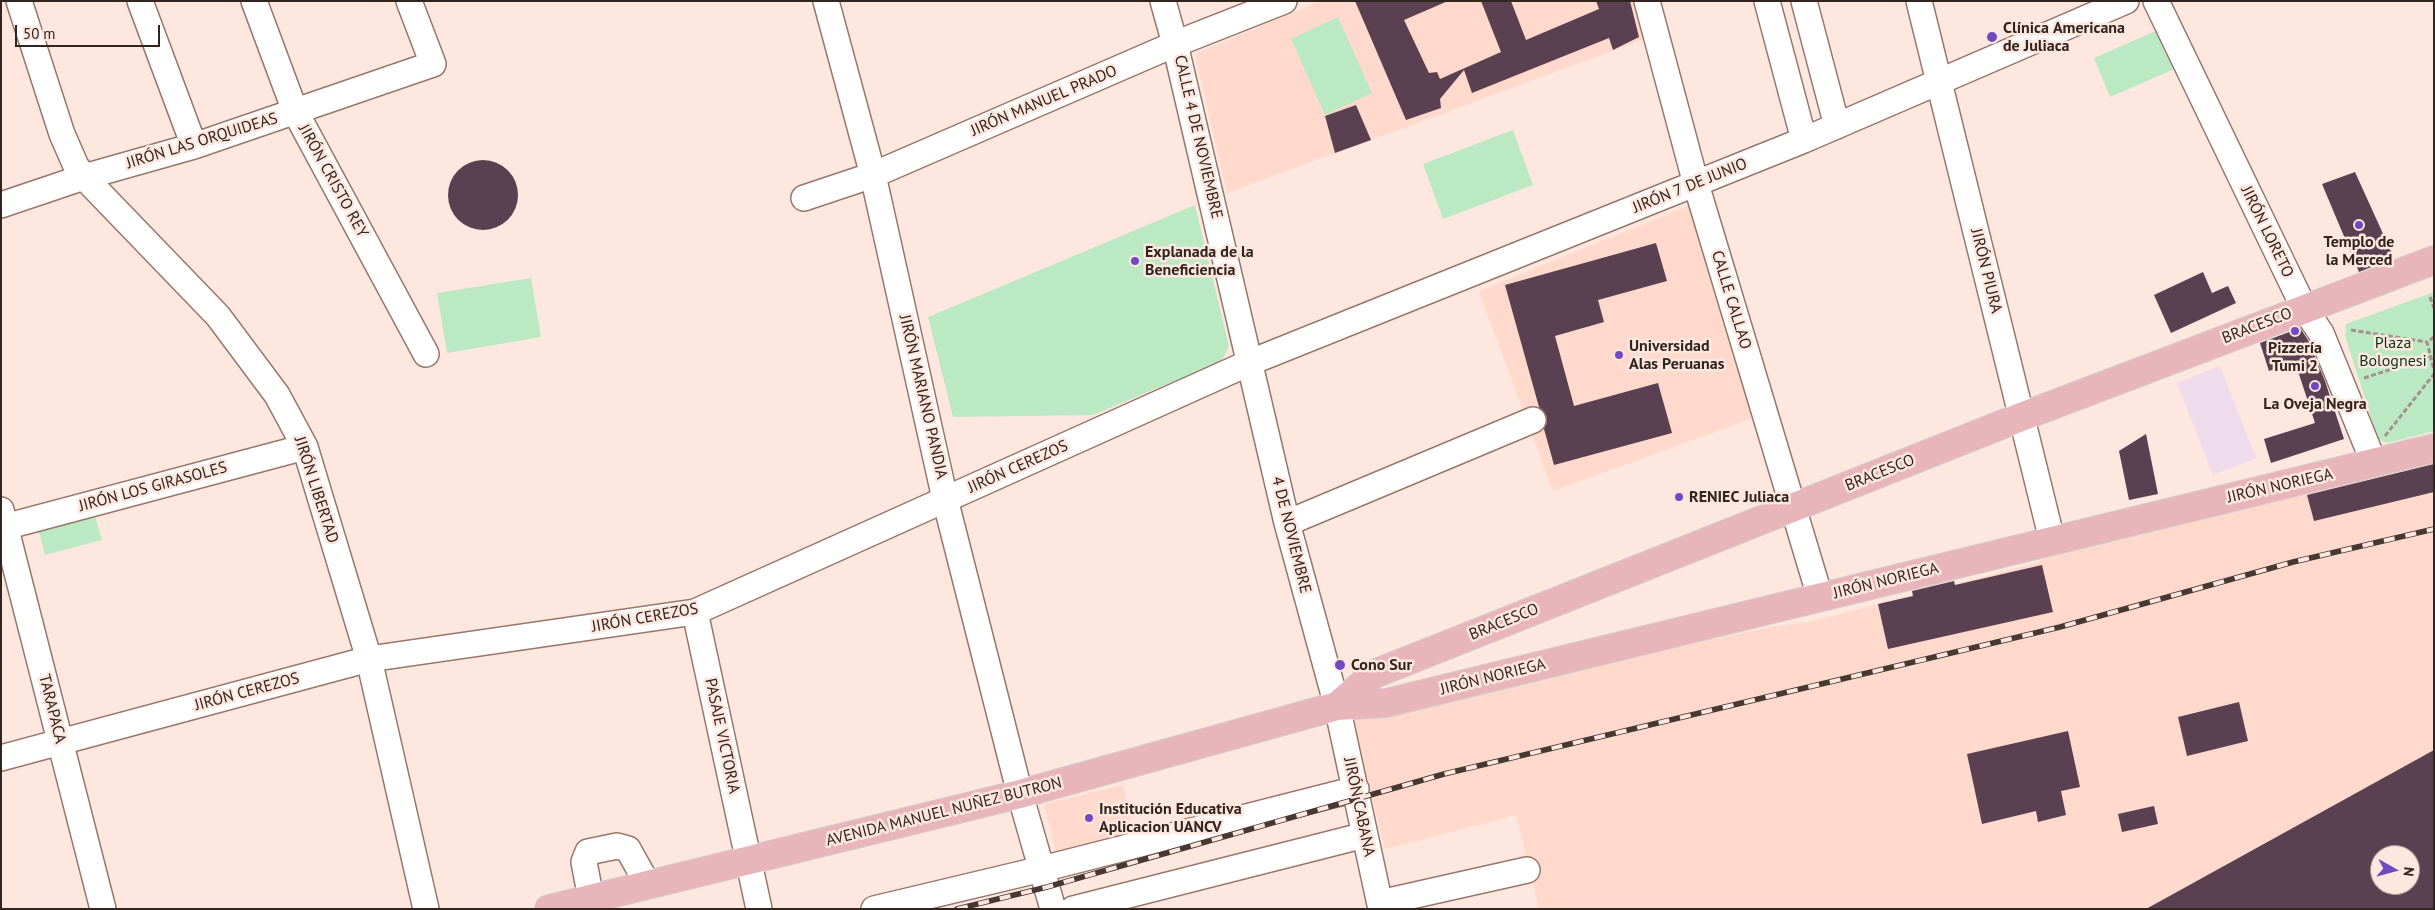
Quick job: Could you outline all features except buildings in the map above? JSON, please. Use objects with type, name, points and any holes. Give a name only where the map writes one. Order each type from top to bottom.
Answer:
[{"type":"main road","name":"BRACESCO","points":[[1337,706],[1374,674],[2021,417],[2434,260]]},
{"type":"main road","name":"JIRÓN NORIEGA","points":[[1337,706],[1386,703],[2434,448]]},
{"type":"main road","name":"AVENIDA MANUEL NUÑEZ BUTRON","points":[[549,909],[1020,794],[1337,706]]},
{"type":"street","name":"JIRÓN LIBERTAD","points":[[18,1],[62,134],[76,166],[84,177],[218,316],[277,395],[305,447],[369,660],[426,909]]},
{"type":"street","points":[[140,1],[194,146]]},
{"type":"street","name":"JIRÓN CRISTO REY","points":[[254,1],[296,111],[426,354]]},
{"type":"street","name":"JIRÓN LAS ORQUIDEAS","points":[[1,205],[84,177],[194,146],[433,64],[408,1]]},
{"type":"street","name":"JIRÓN MARIANO PANDIA","points":[[826,1],[873,175],[945,500],[1020,794],[1054,909]]},
{"type":"street","name":"CALLE 4 DE NOVIEMBRE","points":[[1163,1],[1251,362]]},
{"type":"street","name":"JIRÓN MANUEL PRADO","points":[[804,198],[873,175],[1175,44],[1284,1]]},
{"type":"street","name":"CALLE CALLAO","points":[[1647,1],[1696,184],[1820,597]]},
{"type":"street","points":[[1767,1],[1804,140]]},
{"type":"street","points":[[1804,1],[1837,126]]},
{"type":"street","name":"JIRÓN PIURA","points":[[1919,1],[1941,83],[2052,540]]},
{"type":"street","name":"JIRÓN 7 DE JUNIO","points":[[1251,362],[1804,140],[1941,83],[2126,1]]},
{"type":"street","name":"JIRÓN LORETO","points":[[2156,1],[2304,308],[2321,333],[2374,463]]},
{"type":"street","name":"JIRÓN CEREZOS","points":[[1,758],[369,660],[695,612],[1251,362]]},
{"type":"street","name":"4 DE NOVIEMBRE","points":[[1251,362],[1287,523],[1337,706]]},
{"type":"street","points":[[1287,523],[1533,420]]},
{"type":"street","name":"JIRÓN LOS GIRASOLES","points":[[3,521],[305,447]]},
{"type":"street","name":"TARAPACA","points":[[3,521],[103,909]]},
{"type":"street","name":"PASAJE VICTORIA","points":[[695,612],[759,909]]},
{"type":"street","name":"JIRÓN CABANA","points":[[1337,706],[1381,906]]},
{"type":"street","points":[[874,909],[1356,790]]},
{"type":"street","points":[[1074,909],[1365,836]]},
{"type":"street","points":[[591,899],[584,862],[588,852],[617,846],[628,849],[648,885]]},
{"type":"street","points":[[1381,906],[1527,870]]},
{"type":"path","points":[[2430,297],[2434,308]]},
{"type":"path","points":[[2351,330],[2427,342],[2434,337]]},
{"type":"path","points":[[2384,436],[2434,372],[2427,342]]},
{"type":"path","points":[[2364,378],[2429,357]]},
{"type":"shaded area","points":[[1320,1],[1644,1],[1655,35],[1227,193],[1195,54]]},
{"type":"shaded area","name":"Universidad Alas Peruanas","points":[[1693,204],[1753,418],[1553,491],[1479,291]]},
{"type":"shaded area","points":[[2220,366],[2256,458],[2213,475],[2177,383]]},
{"type":"shaded area","points":[[2434,452],[2434,750],[2146,909],[1539,909],[1516,815],[1385,849],[1351,716],[1775,626],[1810,622],[2040,562],[2043,549]]},
{"type":"shaded area","name":"Institución Educativa Aplicacion UANCV","points":[[1123,785],[1134,832],[1056,852],[1044,804]]},
{"type":"green space","points":[[1338,17],[1372,93],[1325,115],[1291,39]]},
{"type":"green space","points":[[2160,29],[2177,68],[2110,97],[2094,58]]},
{"type":"green space","points":[[1513,130],[1533,185],[1443,219],[1423,164]]},
{"type":"green space","name":"Explanada de la Beneficiencia","points":[[1195,205],[1229,346],[1222,361],[1093,415],[953,417],[928,317]]},
{"type":"green space","points":[[531,278],[541,337],[447,353],[437,293]]},
{"type":"green space","name":"Plaza Bolognesi","points":[[2434,292],[2434,431],[2387,443],[2378,439],[2345,336],[2346,324]]},
{"type":"green space","points":[[92,506],[102,540],[45,555],[36,521]]},
{"type":"railway","points":[[957,909],[1047,887],[1444,774],[2060,627],[2293,562],[2434,529]]},
{"type":"place","name":"Clínica Americana de Juliaca","points":[[1992,37]]},
{"type":"place","name":"Templo de la Merced","points":[[2359,225]]},
{"type":"place","name":"Explanada de la Beneficiencia","points":[[1135,261]]},
{"type":"place","name":"Pizzería Tumi 2","points":[[2295,331]]},
{"type":"place","name":"Universidad Alas Peruanas","points":[[1619,355]]},
{"type":"place","name":"La Oveja Negra","points":[[2315,386]]},
{"type":"place","name":"RENIEC Juliaca","points":[[1679,497]]},
{"type":"place","name":"Cono Sur","points":[[1340,665]]},
{"type":"place","name":"Institución Educativa Aplicacion UANCV","points":[[1089,818]]}]
